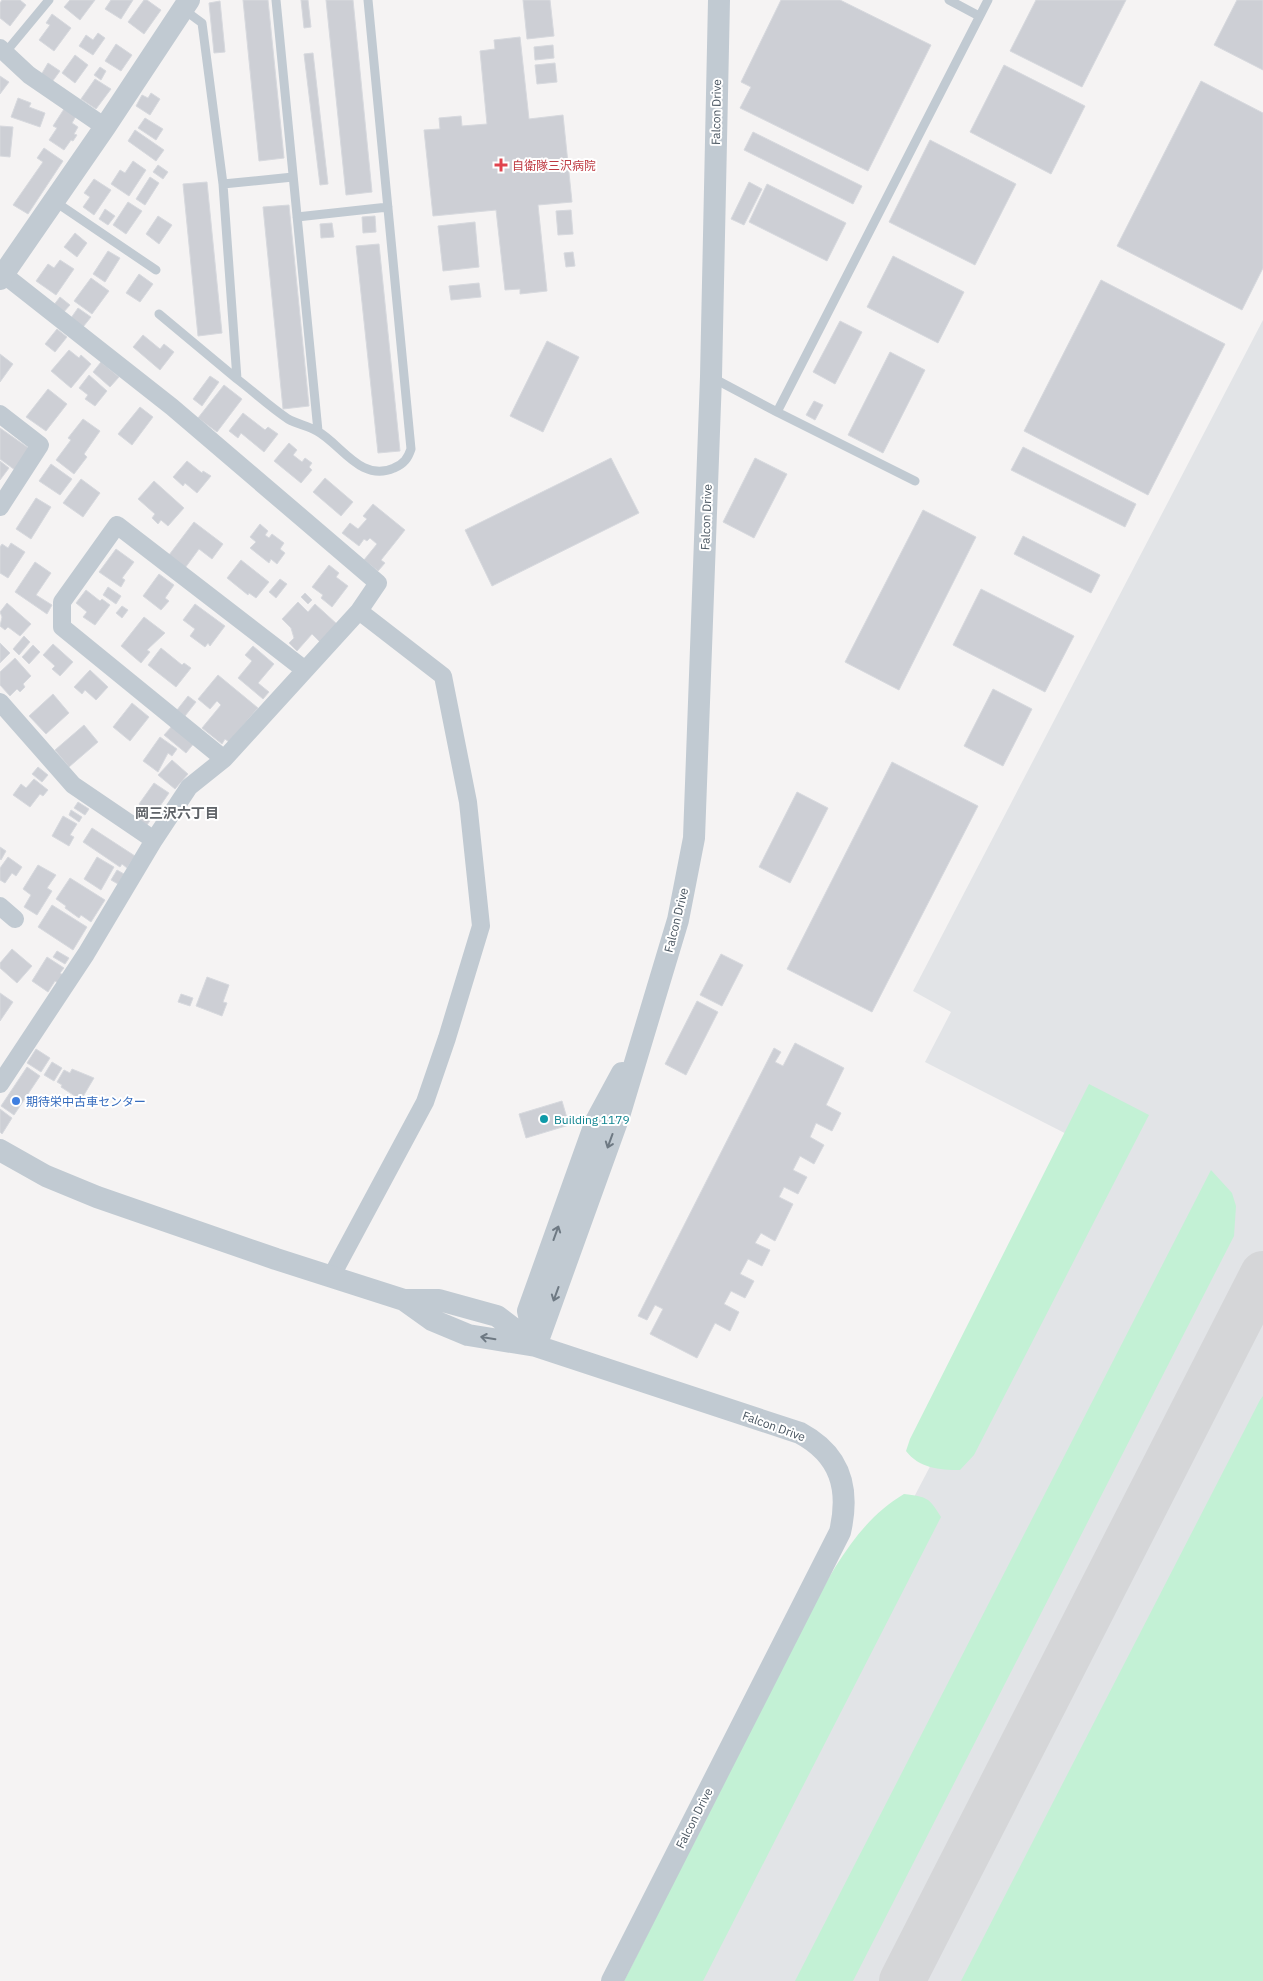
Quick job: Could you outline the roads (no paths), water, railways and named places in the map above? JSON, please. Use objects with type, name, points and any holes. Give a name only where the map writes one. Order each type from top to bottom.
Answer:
[{"type":"street","name":"Falcon Drive","points":[[536,1346],[619,1116],[678,920],[694,838],[711,376],[719,0]]},
{"type":"street","points":[[0,1084],[86,954],[154,840],[189,787],[224,758],[359,611],[378,583],[172,407],[1,277],[105,127],[186,5]]},
{"type":"street","points":[[3,51],[29,75],[105,127]]},
{"type":"street","points":[[0,414],[40,445],[0,507]]},
{"type":"street","points":[[224,758],[62,627],[62,602],[117,525],[305,670]]},
{"type":"street","points":[[331,1277],[425,1102],[448,1038],[481,926],[468,802],[443,676],[359,611]]},
{"type":"street","points":[[0,702],[73,785],[154,840]]},
{"type":"street","points":[[0,906],[15,919]]},
{"type":"street","name":"Falcon Drive","points":[[536,1346],[528,1311],[596,1122],[646,1028]]},
{"type":"street","points":[[2,1155],[97,1198],[331,1277],[404,1300],[439,1300],[497,1316],[536,1346]]},
{"type":"street","points":[[497,1316],[534,1296]]},
{"type":"street","points":[[404,1300],[432,1320],[468,1335],[536,1346]]},
{"type":"street","name":"Falcon Drive","points":[[536,1346],[800,1434],[814,1441],[829,1455],[840,1473],[843,1491],[845,1510],[840,1532],[612,1981]]},
{"type":"lane","points":[[3,51],[49,0]]},
{"type":"lane","points":[[276,0],[318,431]]},
{"type":"lane","points":[[158,314],[290,420],[318,431],[357,465],[377,471],[389,470],[399,466],[408,459],[411,448],[368,0]]},
{"type":"lane","points":[[949,0],[979,16]]},
{"type":"lane","points":[[777,412],[988,0]]},
{"type":"lane","points":[[186,5],[202,23],[223,184],[237,379]]},
{"type":"lane","points":[[223,184],[293,177]]},
{"type":"lane","points":[[54,201],[156,270]]},
{"type":"lane","points":[[297,217],[388,207]]},
{"type":"lane","points":[[711,376],[777,412],[915,481]]},
{"type":"place","name":"自衛隊三沢病院","points":[[501,165]]},
{"type":"place","name":"期待栄中古車センター","points":[[16,1101]]},
{"type":"place","name":"Building 1179","points":[[544,1119]]},
{"type":"district","name":"岡三沢六丁目","points":[[177,813]]}]
